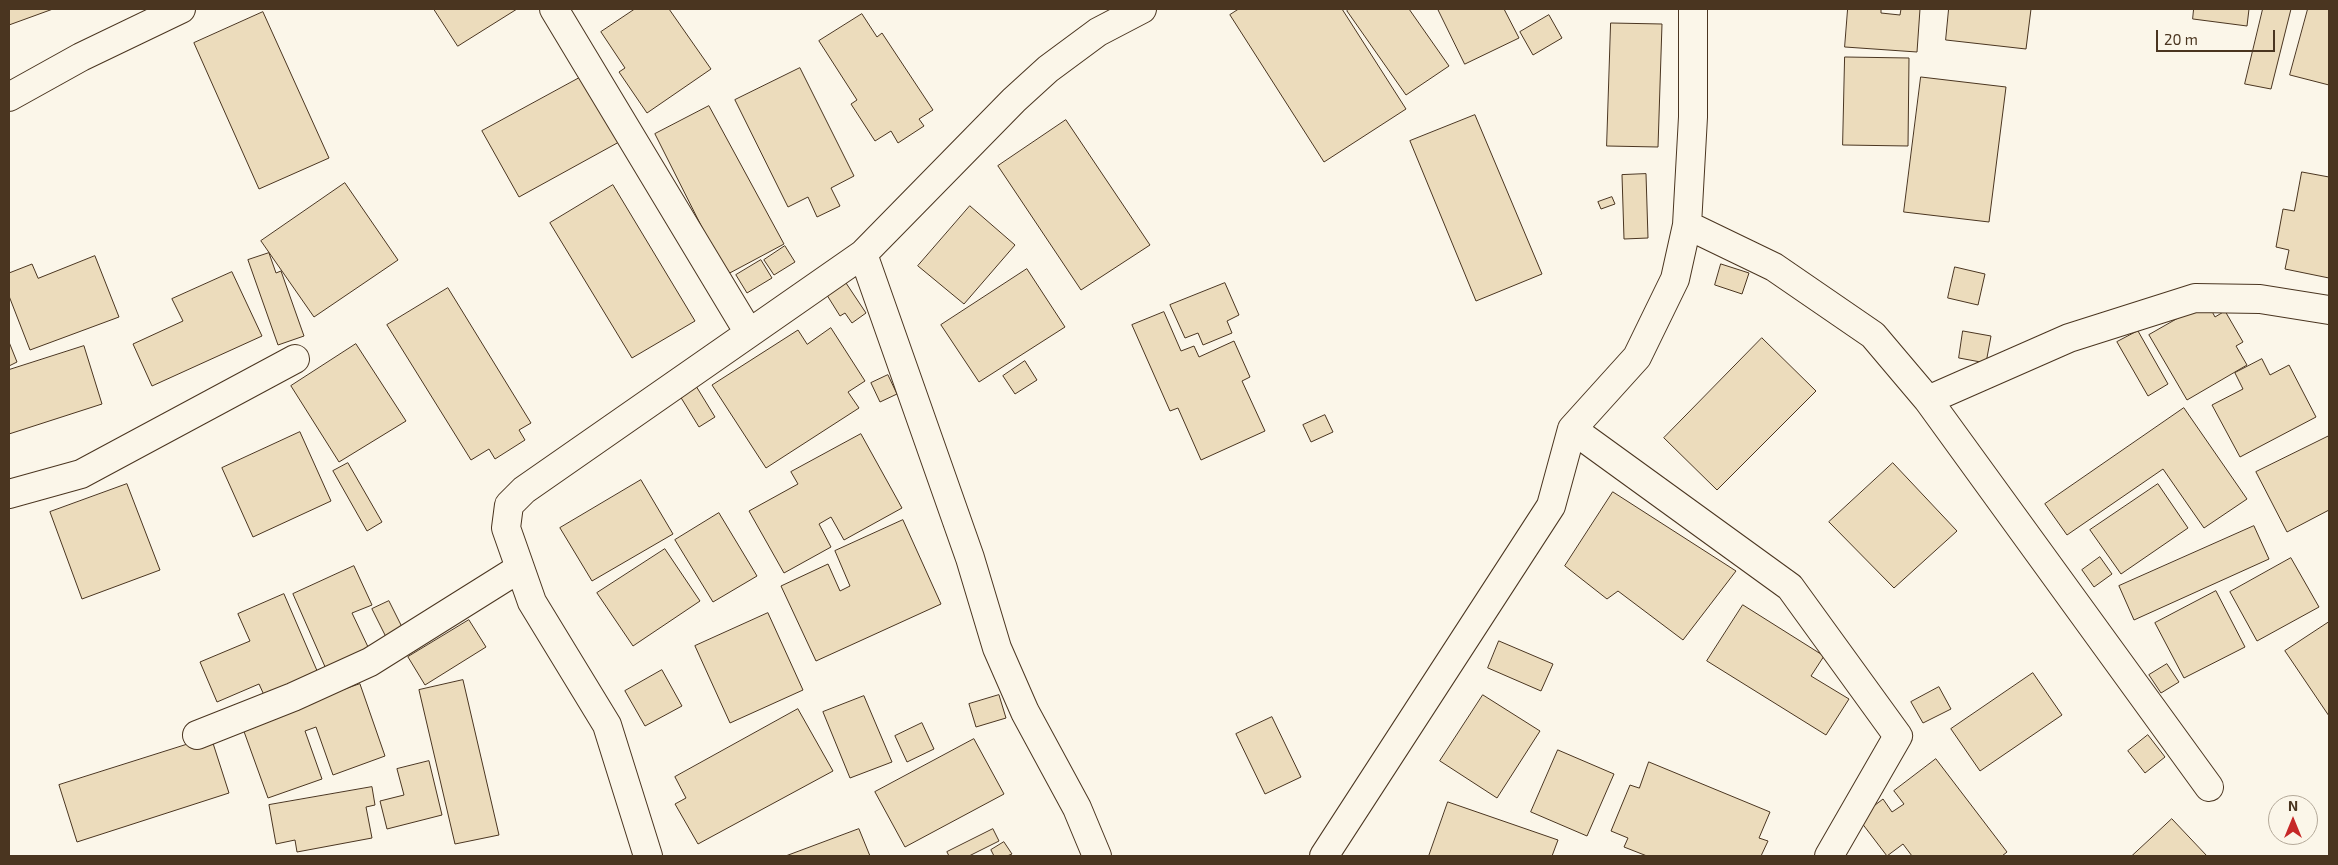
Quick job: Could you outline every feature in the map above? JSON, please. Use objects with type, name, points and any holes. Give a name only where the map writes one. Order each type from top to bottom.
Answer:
[{"type":"street","points":[[9,97],[81,57],[180,9]]},
{"type":"street","points":[[554,9],[749,332]]},
{"type":"street","points":[[648,856],[607,725],[532,602],[506,528],[509,505],[524,490],[863,254],[1014,100],[1048,69],[1098,32],[1142,9]]},
{"type":"street","points":[[1324,856],[1551,506],[1572,429],[1637,357],[1675,279],[1687,225],[1693,117],[1692,9]]},
{"type":"street","points":[[1687,225],[1774,268],[1873,335],[1928,400],[2208,787]]},
{"type":"street","points":[[863,254],[970,558],[996,648],[1025,712],[1076,808],[1097,856]]},
{"type":"street","points":[[1928,400],[2070,338],[2195,298],[2260,299],[2329,310]]},
{"type":"street","points":[[9,494],[81,474],[295,360]]},
{"type":"street","points":[[1572,429],[1790,588],[1898,736],[1829,856]]},
{"type":"street","points":[[197,735],[293,697],[370,662],[520,568]]},
{"type":"building","points":[[9,9],[53,9],[9,25]]},
{"type":"building","points":[[434,9],[517,9],[458,46]]},
{"type":"building","points":[[635,9],[669,9],[711,69],[647,113],[619,72],[625,68],[601,32]]},
{"type":"building","points":[[1239,9],[1342,9],[1406,109],[1324,162],[1230,15]]},
{"type":"building","points":[[1349,9],[1409,9],[1449,66],[1406,95],[1347,11]]},
{"type":"building","points":[[1438,9],[1504,9],[1519,38],[1465,64]]},
{"type":"building","points":[[1848,9],[1881,9],[1881,13],[1900,15],[1901,9],[1920,9],[1917,52],[1845,47]]},
{"type":"building","points":[[1949,9],[2031,9],[2026,49],[1946,40]]},
{"type":"building","points":[[2194,9],[2249,9],[2247,26],[2193,19]]},
{"type":"building","points":[[2263,9],[2291,9],[2271,89],[2245,84]]},
{"type":"building","points":[[2308,9],[2329,9],[2329,85],[2290,75]]},
{"type":"building","points":[[263,12],[329,158],[259,189],[194,43]]},
{"type":"building","points":[[862,14],[877,37],[882,33],[933,110],[919,119],[924,126],[898,143],[891,131],[875,141],[851,104],[857,100],[819,41]]},
{"type":"building","points":[[1549,15],[1562,38],[1533,55],[1520,32]]},
{"type":"building","points":[[1611,23],[1662,24],[1658,147],[1607,146]]},
{"type":"building","points":[[1845,57],[1909,58],[1908,146],[1843,145]]},
{"type":"building","points":[[800,68],[854,176],[831,188],[840,206],[817,217],[808,197],[788,207],[735,100]]},
{"type":"building","points":[[583,76],[619,142],[519,197],[482,131]]},
{"type":"building","points":[[1921,77],[2006,87],[1989,222],[1904,212]]},
{"type":"building","points":[[709,106],[784,244],[726,275],[655,134]]},
{"type":"building","points":[[1475,115],[1542,274],[1476,301],[1410,141]]},
{"type":"building","points":[[1066,120],[1150,245],[1081,290],[998,166]]},
{"type":"building","points":[[2302,172],[2329,177],[2329,278],[2285,269],[2289,250],[2276,247],[2283,209],[2294,211]]},
{"type":"building","points":[[1646,174],[1648,238],[1624,239],[1622,175]]},
{"type":"building","points":[[345,183],[398,260],[314,317],[261,241]]},
{"type":"building","points":[[613,185],[695,321],[632,358],[550,223]]},
{"type":"building","points":[[1612,197],[1615,204],[1601,209],[1598,202]]},
{"type":"building","points":[[970,206],[1015,245],[964,304],[918,266]]},
{"type":"building","points":[[785,246],[795,262],[774,275],[764,260]]},
{"type":"building","points":[[269,253],[276,273],[281,271],[304,336],[278,345],[248,260]]},
{"type":"building","points":[[95,256],[119,317],[30,350],[9,296],[9,273],[32,264],[38,278]]},
{"type":"building","points":[[761,260],[772,278],[747,293],[736,275]]},
{"type":"building","points":[[1721,264],[1749,273],[1742,294],[1715,285]]},
{"type":"building","points":[[1955,267],[1985,274],[1978,305],[1948,298]]},
{"type":"building","points":[[1027,269],[1065,327],[979,382],[941,325]]},
{"type":"building","points":[[232,272],[262,336],[152,386],[133,344],[183,321],[172,299]]},
{"type":"building","points":[[844,280],[866,313],[852,323],[845,313],[840,316],[825,292]]},
{"type":"building","points":[[1225,283],[1239,315],[1227,321],[1232,333],[1203,345],[1198,333],[1185,338],[1170,305]]},
{"type":"building","points":[[448,288],[531,423],[519,430],[525,440],[495,459],[489,449],[471,460],[387,325]]},
{"type":"building","points":[[2207,302],[2215,317],[2225,311],[2243,342],[2236,346],[2247,365],[2187,400],[2149,335]]},
{"type":"building","points":[[1164,312],[1181,351],[1194,346],[1199,357],[1234,341],[1250,377],[1242,381],[1265,431],[1201,460],[1178,408],[1170,411],[1132,325]]},
{"type":"building","points":[[831,328],[865,381],[848,392],[859,408],[766,468],[712,385],[798,330],[807,344]]},
{"type":"building","points":[[1963,331],[1991,336],[1986,363],[1959,358]]},
{"type":"building","points":[[2138,331],[2168,384],[2148,396],[2117,342]]},
{"type":"building","points":[[1762,338],[1816,391],[1717,490],[1664,438]]},
{"type":"building","points":[[9,342],[17,362],[9,366]]},
{"type":"building","points":[[356,344],[406,421],[339,462],[291,386]]},
{"type":"building","points":[[84,346],[102,404],[9,434],[9,370]]},
{"type":"building","points":[[2262,359],[2270,375],[2289,365],[2316,417],[2240,457],[2212,405],[2243,389],[2235,373]]},
{"type":"building","points":[[1025,361],[1037,380],[1015,394],[1003,376]]},
{"type":"building","points":[[888,375],[897,394],[880,402],[871,383]]},
{"type":"building","points":[[696,386],[715,417],[699,427],[680,396]]},
{"type":"building","points":[[2184,408],[2247,499],[2204,528],[2163,469],[2067,535],[2045,504]]},
{"type":"building","points":[[1325,415],[1333,432],[1311,442],[1303,425]]},
{"type":"building","points":[[300,432],[331,501],[253,537],[222,468]]},
{"type":"building","points":[[861,434],[902,508],[844,540],[831,517],[819,524],[831,547],[784,573],[749,511],[798,484],[791,472]]},
{"type":"building","points":[[2329,436],[2329,510],[2287,532],[2256,472]]},
{"type":"building","points":[[348,463],[382,522],[367,531],[333,471]]},
{"type":"building","points":[[1893,463],[1957,531],[1894,588],[1829,522]]},
{"type":"building","points":[[641,480],[673,534],[592,581],[560,528]]},
{"type":"building","points":[[127,484],[160,570],[82,599],[50,512]]},
{"type":"building","points":[[2158,484],[2188,528],[2121,574],[2090,530]]},
{"type":"building","points":[[1613,492],[1736,571],[1683,640],[1618,591],[1607,599],[1565,566]]},
{"type":"building","points":[[719,513],[757,576],[713,602],[675,540]]},
{"type":"building","points":[[903,520],[941,604],[816,661],[781,586],[828,564],[840,591],[850,586],[835,551]]},
{"type":"building","points":[[2254,526],[2269,559],[2134,620],[2119,586]]},
{"type":"building","points":[[665,549],[700,601],[633,646],[597,593]]},
{"type":"building","points":[[2100,557],[2112,574],[2094,587],[2082,570]]},
{"type":"building","points":[[2291,558],[2319,607],[2257,641],[2230,592]]},
{"type":"building","points":[[354,566],[372,605],[352,613],[369,649],[326,669],[293,594]]},
{"type":"building","points":[[2216,591],[2245,647],[2184,678],[2155,623]]},
{"type":"building","points":[[284,594],[318,673],[264,695],[259,684],[217,702],[200,662],[250,641],[238,614]]},
{"type":"building","points":[[389,601],[403,629],[386,637],[372,609]]},
{"type":"building","points":[[1743,605],[1824,656],[1811,676],[1849,699],[1826,735],[1707,661]]},
{"type":"building","points":[[768,613],[803,690],[730,723],[695,646]]},
{"type":"building","points":[[469,620],[486,647],[425,685],[408,657]]},
{"type":"building","points":[[2329,622],[2329,716],[2285,651]]},
{"type":"building","points":[[1499,641],[1553,664],[1541,691],[1488,668]]},
{"type":"building","points":[[2167,664],[2179,682],[2161,693],[2149,675]]},
{"type":"building","points":[[662,670],[682,706],[645,726],[625,691]]},
{"type":"building","points":[[2033,673],[2062,715],[1980,771],[1951,729]]},
{"type":"building","points":[[463,680],[499,835],[455,844],[419,690]]},
{"type":"building","points":[[360,684],[385,756],[333,775],[316,727],[305,731],[322,779],[268,798],[242,726]]},
{"type":"building","points":[[1939,687],[1951,709],[1923,723],[1911,702]]},
{"type":"building","points":[[999,695],[1006,718],[976,727],[969,704]]},
{"type":"building","points":[[1483,695],[1540,731],[1497,798],[1440,761]]},
{"type":"building","points":[[864,696],[892,762],[850,778],[823,712]]},
{"type":"building","points":[[798,709],[833,771],[698,844],[675,804],[686,798],[675,777]]},
{"type":"building","points":[[1272,717],[1301,777],[1265,794],[1236,734]]},
{"type":"building","points":[[922,723],[934,749],[907,762],[895,736]]},
{"type":"building","points":[[2148,735],[2165,757],[2145,773],[2128,751]]},
{"type":"building","points":[[211,737],[229,793],[77,842],[59,785]]},
{"type":"building","points":[[974,739],[1004,794],[905,847],[875,792]]},
{"type":"building","points":[[1558,750],[1614,774],[1587,836],[1531,812]]},
{"type":"building","points":[[1936,759],[2007,852],[2002,856],[1912,856],[1903,844],[1887,856],[1858,818],[1883,799],[1892,812],[1904,804],[1894,791]]},
{"type":"building","points":[[429,761],[442,815],[387,829],[380,801],[404,795],[397,769]]},
{"type":"building","points":[[1649,762],[1770,812],[1759,838],[1768,841],[1761,856],[1647,856],[1624,847],[1628,838],[1611,831],[1630,785],[1639,788]]},
{"type":"building","points":[[372,787],[375,805],[366,807],[372,838],[297,852],[295,840],[276,844],[269,805]]},
{"type":"building","points":[[1448,802],[1558,840],[1552,856],[1429,856]]},
{"type":"building","points":[[2172,819],[2207,856],[2132,856]]},
{"type":"building","points":[[859,829],[870,856],[786,856]]},
{"type":"building","points":[[993,829],[999,841],[969,856],[949,856],[947,852]]},
{"type":"building","points":[[1004,842],[1012,854],[994,856],[991,850]]}]
